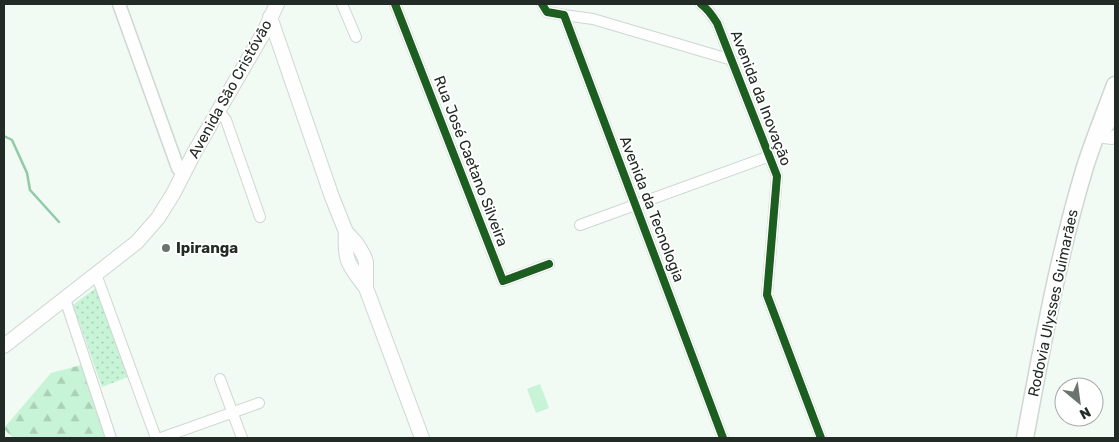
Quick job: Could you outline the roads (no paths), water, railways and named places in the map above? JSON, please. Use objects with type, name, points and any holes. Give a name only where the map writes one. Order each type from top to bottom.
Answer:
[{"type":"highway","name":"Rodovia Ulysses Guimarães","points":[[1025,438],[1043,337],[1058,269],[1086,166],[1115,84]]},
{"type":"main road","name":"Avenida São Cristóvão","points":[[4,346],[137,242],[158,218],[255,47],[277,4]]},
{"type":"main road","points":[[270,17],[332,197],[351,246],[364,256],[359,268],[422,438]]},
{"type":"main road","points":[[255,47],[281,51]]},
{"type":"street","points":[[119,4],[178,168],[183,174]]},
{"type":"street","points":[[342,4],[356,37]]},
{"type":"street","name":"Rua José Caetano Silveira","points":[[395,4],[503,281],[549,264]]},
{"type":"street","points":[[542,4],[548,12],[566,19],[589,20],[732,60]]},
{"type":"street","name":"Avenida da Inovação","points":[[701,4],[706,7],[717,23],[778,176],[767,295],[821,438]]},
{"type":"street","name":"Avenida da Tecnologia","points":[[566,19],[723,438]]},
{"type":"street","points":[[572,36],[579,24],[589,20]]},
{"type":"street","points":[[219,111],[226,120],[260,217]]},
{"type":"street","points":[[1096,137],[1105,132],[1115,115]]},
{"type":"street","points":[[1096,137],[1112,139],[1115,135]]},
{"type":"street","points":[[580,225],[770,156]]},
{"type":"street","points":[[96,274],[156,438]]},
{"type":"street","points":[[65,299],[111,438]]},
{"type":"street","points":[[220,378],[242,438]]},
{"type":"street","points":[[160,438],[259,403]]},
{"type":"waterway","points":[[4,136],[12,140],[27,173],[30,190],[59,222]]},
{"type":"place","name":"Ipiranga","points":[[166,248]]}]
